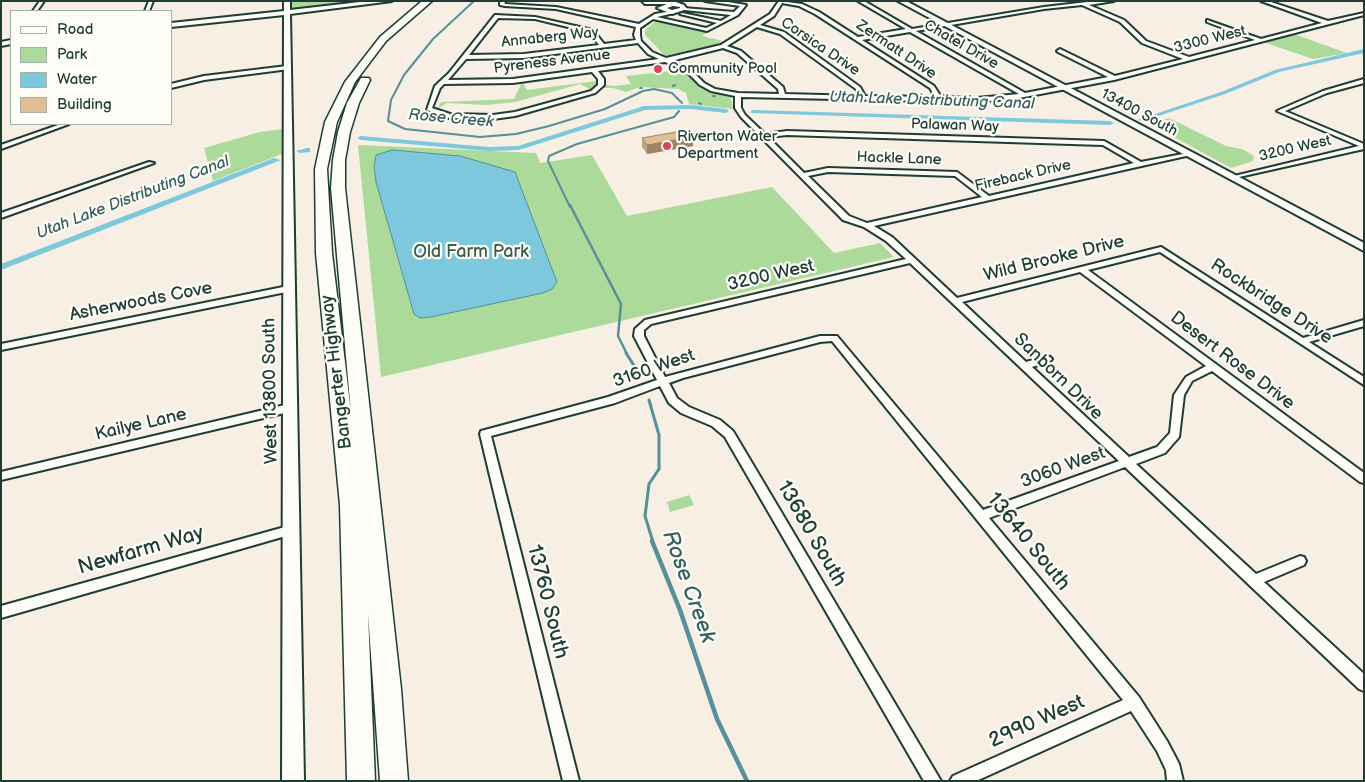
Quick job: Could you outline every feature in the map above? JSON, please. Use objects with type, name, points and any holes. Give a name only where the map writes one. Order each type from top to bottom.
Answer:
[{"type":"highway","name":"Bangerter Highway","points":[[394,781],[388,689],[339,202],[339,160],[348,117],[367,77],[399,35],[431,2]]},
{"type":"highway","name":"Bangerter Highway","points":[[361,781],[351,505],[324,253],[321,169],[331,122],[350,82],[383,39],[431,2]]},
{"type":"highway","points":[[388,689],[403,781]]},
{"type":"street","points":[[172,25],[287,7],[389,1]]},
{"type":"street","points":[[502,1],[502,4],[505,5],[552,8],[640,26]]},
{"type":"street","points":[[635,1],[657,13],[707,30],[736,14],[744,5],[707,1]]},
{"type":"street","points":[[644,1],[670,3],[736,14]]},
{"type":"street","name":"Chatel Drive","points":[[860,1],[1024,95]]},
{"type":"street","name":"13400 South","points":[[901,1],[1364,248]]},
{"type":"street","points":[[858,39],[1082,3],[1112,1]]},
{"type":"street","points":[[1263,1],[1328,23]]},
{"type":"street","name":"Pyreness Avenue","points":[[442,82],[513,81],[665,60],[723,46],[772,15],[781,2]]},
{"type":"street","name":"Zermatt Drive","points":[[781,2],[810,8],[932,87],[939,100]]},
{"type":"street","points":[[639,41],[636,35],[640,26],[670,3]]},
{"type":"street","points":[[1082,3],[1122,21],[1144,42],[1189,59]]},
{"type":"street","points":[[657,13],[672,12],[684,6],[721,22]]},
{"type":"street","name":"West 13800 South","points":[[287,7],[293,781]]},
{"type":"street","name":"3300 West","points":[[639,41],[650,53],[688,70],[702,84],[713,90],[738,95],[977,100],[1024,95],[1114,78],[1362,14]]},
{"type":"street","points":[[594,70],[601,79],[601,85],[593,92],[515,114],[493,117],[449,116],[429,109],[429,104],[437,87],[497,16],[534,18],[591,31],[602,45]]},
{"type":"street","points":[[1209,21],[1260,40]]},
{"type":"street","name":"Corsica Drive","points":[[756,25],[782,33],[858,88],[863,98]]},
{"type":"street","name":"Annaberg Way","points":[[463,57],[538,54],[639,41]]},
{"type":"street","points":[[723,46],[739,52],[781,88],[782,96]]},
{"type":"street","points":[[534,48],[538,54]]},
{"type":"street","points":[[1060,52],[1114,78]]},
{"type":"street","points":[[172,86],[204,78],[287,68]]},
{"type":"street","points":[[1364,81],[1325,92],[1280,111],[1364,146]]},
{"type":"street","name":"Sanborn Drive","points":[[738,95],[738,108],[846,218],[867,225],[889,238],[1127,464],[1364,684]]},
{"type":"street","points":[[1,147],[63,125]]},
{"type":"street","name":"Palawan Way","points":[[764,136],[787,133],[1104,143],[1140,164]]},
{"type":"street","name":"3200 West","points":[[1232,178],[1364,146]]},
{"type":"street","name":"Fireback Drive","points":[[867,225],[1186,154]]},
{"type":"street","points":[[1,216],[151,163]]},
{"type":"street","name":"Hackle Lane","points":[[802,175],[828,170],[957,174],[988,198]]},
{"type":"street","name":"Wild Brooke Drive","points":[[955,301],[1160,249]]},
{"type":"street","name":"Rockbridge Drive","points":[[1160,249],[1364,382]]},
{"type":"street","name":"3200 West","points":[[640,330],[648,322],[912,260]]},
{"type":"street","name":"Desert Rose Drive","points":[[1082,269],[1212,368],[1364,479]]},
{"type":"street","name":"Asherwoods Cove","points":[[1,347],[288,289]]},
{"type":"street","points":[[1302,341],[1364,322]]},
{"type":"street","name":"13680 South","points":[[640,330],[639,336],[673,400],[685,410],[716,423],[730,434],[932,781]]},
{"type":"street","name":"3160 West","points":[[485,434],[611,400],[662,381],[820,339],[834,338]]},
{"type":"street","name":"13640 South","points":[[834,338],[1134,702],[1174,769],[1175,781]]},
{"type":"street","points":[[1024,366],[1047,359]]},
{"type":"street","name":"3060 West","points":[[981,516],[1161,450],[1175,434],[1178,395],[1189,379],[1212,368]]},
{"type":"street","name":"Kailye Lane","points":[[1,476],[289,408]]},
{"type":"street","name":"13760 South","points":[[485,434],[571,781]]},
{"type":"street","name":"Newfarm Way","points":[[1,612],[292,530]]},
{"type":"street","points":[[1254,581],[1300,561]]},
{"type":"street","name":"2990 West","points":[[958,781],[1134,702]]},
{"type":"green space","points":[[292,1],[369,1],[292,9]]},
{"type":"green space","points":[[657,20],[710,31],[702,36],[723,41],[715,45],[665,56],[645,35],[645,30]]},
{"type":"green space","points":[[1294,34],[1347,53],[1313,59],[1263,42]]},
{"type":"green space","points":[[682,70],[701,87],[731,98],[733,109],[689,104],[686,93],[678,89],[640,87],[626,92],[613,88],[595,88],[591,90],[580,84],[515,102],[486,105],[447,103],[438,108],[441,102],[514,99],[522,82],[527,90],[596,81],[597,84],[614,86],[631,84],[626,76]]},
{"type":"green space","points":[[1169,118],[1226,146],[1242,149],[1254,156],[1253,161],[1231,168],[1150,124]]},
{"type":"green space","points":[[282,129],[282,154],[213,181],[204,148],[260,132]]},
{"type":"green space","name":"Old Farm Park","points":[[358,145],[536,153],[540,163],[592,155],[627,216],[772,187],[834,253],[880,243],[894,257],[381,377]]},
{"type":"green space","points":[[689,495],[694,505],[670,512],[667,502]]},
{"type":"water","points":[[392,150],[460,156],[515,172],[557,282],[552,289],[543,293],[431,317],[420,318],[414,314],[376,182],[374,166],[376,155]]},
{"type":"building","points":[[687,130],[693,137],[647,145],[642,138]]},
{"type":"waterway","name":"Rose Creek","points":[[474,1],[433,39],[404,75],[391,100],[388,121],[405,129],[480,137],[516,134],[549,126],[605,109],[643,91],[654,89],[672,93],[682,103]]},
{"type":"waterway","name":"Utah Lake Distributing Canal","points":[[1141,120],[1223,93],[1277,71],[1364,51]]},
{"type":"waterway","name":"Utah Lake Distributing Canal","points":[[361,138],[489,149],[519,148],[644,108],[691,107],[726,111]]},
{"type":"waterway","name":"Rose Creek","points":[[570,207],[548,161],[549,156],[577,144],[674,117],[679,111]]},
{"type":"waterway","name":"Utah Lake Distributing Canal","points":[[753,112],[1110,123]]},
{"type":"waterway","name":"Utah Lake Distributing Canal","points":[[300,151],[307,150]]},
{"type":"waterway","name":"Utah Lake Distributing Canal","points":[[1,267],[277,160]]},
{"type":"waterway","name":"Rose Creek","points":[[570,205],[621,304],[618,336],[627,354]]},
{"type":"waterway","name":"Rose Creek","points":[[626,353],[640,375]]},
{"type":"waterway","name":"Rose Creek","points":[[649,400],[659,435],[659,469],[649,484],[645,516],[653,542]]},
{"type":"waterway","name":"Rose Creek","points":[[652,541],[680,610],[717,719],[747,781]]},
{"type":"place","name":"Community Pool","points":[[658,69]]},
{"type":"place","name":"Riverton Water Department","points":[[667,146]]}]
